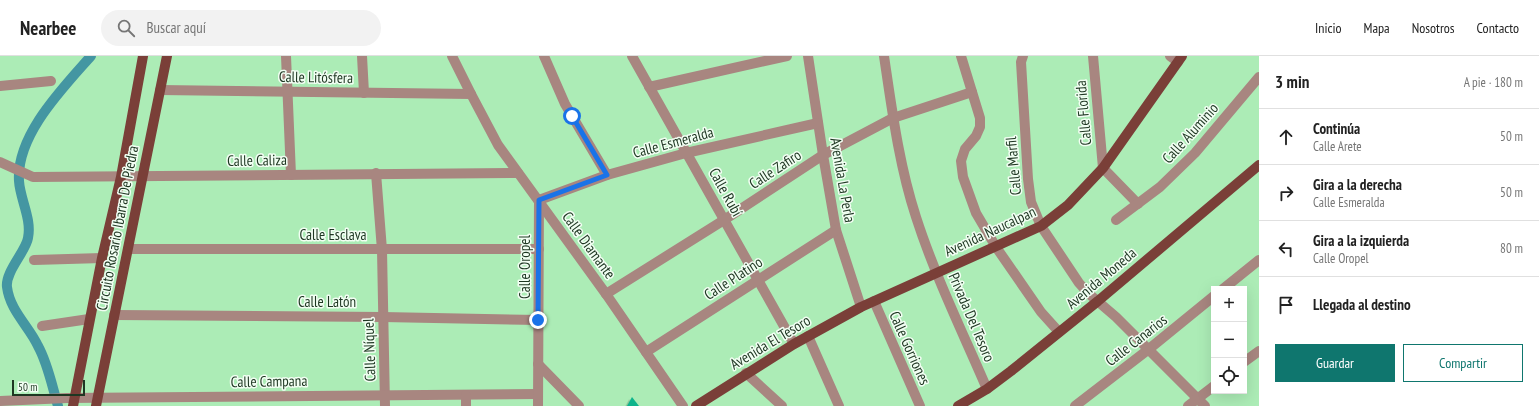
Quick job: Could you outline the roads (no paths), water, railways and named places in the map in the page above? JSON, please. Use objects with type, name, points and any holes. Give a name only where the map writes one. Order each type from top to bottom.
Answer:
[{"type":"main road","points":[[72,401],[102,258],[121,177],[143,56]]},
{"type":"main road","name":"Circuito Rosario Ibarra De Piedra","points":[[97,402],[167,56]]},
{"type":"main road","name":"Avenida Naucalpan","points":[[860,307],[1041,226],[1068,205],[1103,168],[1177,58]]},
{"type":"main road","name":"Avenida Moneda","points":[[958,406],[987,389],[1098,301],[1259,165]]},
{"type":"main road","name":"Avenida El Tesoro","points":[[696,406],[794,344],[860,307]]},
{"type":"street","points":[[286,56],[291,175]]},
{"type":"street","points":[[362,56],[364,93]]},
{"type":"street","name":"Calle Diamante","points":[[452,56],[498,145],[606,294],[683,406]]},
{"type":"street","points":[[544,56],[565,104],[607,175]]},
{"type":"street","name":"Calle Rubí","points":[[632,56],[794,344]]},
{"type":"street","points":[[649,87],[787,56]]},
{"type":"street","name":"Avenida La Perla","points":[[808,56],[836,230],[860,307]]},
{"type":"street","name":"Privada Del Tesoro","points":[[884,56],[893,118],[907,186],[916,218],[937,272],[987,389]]},
{"type":"street","points":[[961,56],[980,118],[980,127],[976,136],[965,149],[960,161],[963,177],[976,213],[996,247],[1041,312],[1059,332]]},
{"type":"street","name":"Calle Marfil","points":[[1022,56],[1021,62],[1028,179],[1031,202],[1041,226],[1079,283],[1088,293],[1116,317],[1205,406]]},
{"type":"street","name":"Calle Florida","points":[[1093,56],[1103,168]]},
{"type":"street","name":"Calle Aluminio","points":[[1116,220],[1160,187],[1195,153],[1259,77]]},
{"type":"street","points":[[0,86],[51,81]]},
{"type":"street","name":"Calle Litósfera","points":[[160,90],[471,94]]},
{"type":"street","name":"Calle Zafiro","points":[[606,294],[724,220],[823,155],[893,118],[972,92]]},
{"type":"street","name":"Calle Esmeralda","points":[[539,200],[607,175],[686,153],[818,123]]},
{"type":"street","name":"Calle Caliza","points":[[4,164],[33,177],[518,173]]},
{"type":"street","points":[[1103,168],[1138,204]]},
{"type":"street","name":"Calle Níquel","points":[[376,173],[382,250],[385,406]]},
{"type":"street","name":"Calle Oropel","points":[[538,406],[539,200]]},
{"type":"street","name":"Calle Platino","points":[[646,352],[836,230]]},
{"type":"street","name":"Calle Esclava","points":[[128,248],[539,250]]},
{"type":"street","points":[[34,260],[102,258]]},
{"type":"street","points":[[1227,286],[1259,260]]},
{"type":"street","name":"Calle Canarios","points":[[1075,406],[1211,298]]},
{"type":"street","name":"Calle Gorriones","points":[[874,302],[920,406]]},
{"type":"street","name":"Calle Latón","points":[[114,315],[538,320]]},
{"type":"street","points":[[42,326],[90,320]]},
{"type":"street","points":[[808,336],[839,406]]},
{"type":"street","points":[[1247,360],[1259,351]]},
{"type":"street","points":[[538,364],[579,406]]},
{"type":"street","points":[[746,374],[782,406]]},
{"type":"street","points":[[1188,406],[1211,388]]},
{"type":"street","name":"Calle Campana","points":[[0,401],[51,399],[97,402],[385,395],[538,394]]},
{"type":"street","points":[[466,395],[466,406]]},
{"type":"waterway","points":[[58,406],[50,375],[44,360],[34,339],[12,304],[7,287],[7,281],[12,268],[24,249],[29,231],[19,181],[20,164],[25,147],[43,113],[91,56]]}]
